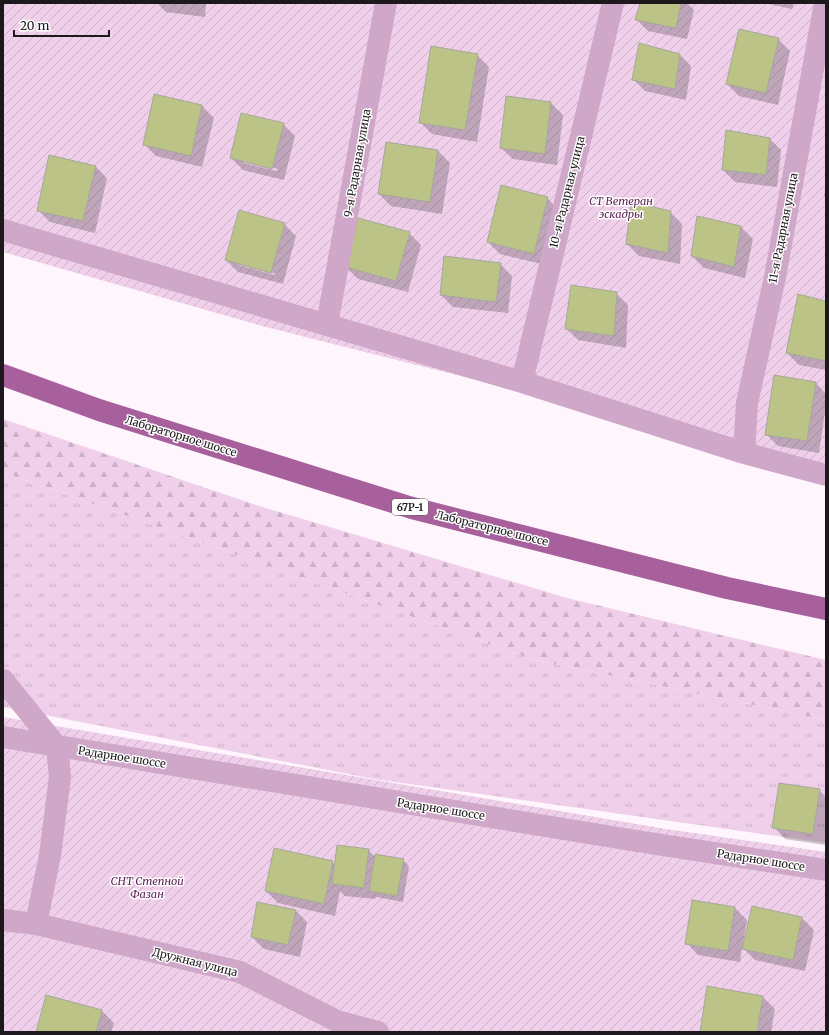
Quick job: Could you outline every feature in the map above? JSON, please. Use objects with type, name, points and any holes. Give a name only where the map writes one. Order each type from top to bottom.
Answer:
[{"type":"main road","name":"Лабораторное шоссе","points":[[3,375],[98,410],[412,508],[727,588],[826,610]]},
{"type":"street","name":"9-я Радарная улица","points":[[327,324],[386,3]]},
{"type":"street","name":"10-я Радарная улица","points":[[522,382],[613,3]]},
{"type":"street","name":"11-я Радарная улица","points":[[744,453],[747,403],[775,277],[825,3]]},
{"type":"street","points":[[3,230],[522,382],[744,453],[826,475]]},
{"type":"street","points":[[3,680],[57,747],[60,777],[50,855],[36,924]]},
{"type":"street","name":"Радарное шоссе","points":[[3,737],[636,841],[826,870]]},
{"type":"street","name":"Дружная улица","points":[[3,920],[36,924],[240,972],[337,1021],[378,1032]]},
{"type":"green space","name":"СТ Ветеран эскадры","points":[[3,3],[826,3],[826,467],[262,326],[3,252]]},
{"type":"green space","points":[[3,419],[256,505],[567,598],[826,660],[826,720],[531,659],[3,472]]},
{"type":"green space","points":[[3,472],[531,659],[826,720],[826,843],[374,779],[3,707]]},
{"type":"green space","name":"СНТ Степной Фазан","points":[[3,717],[666,829],[826,852],[826,1032],[3,1032]]},
{"type":"building","points":[[640,3],[681,3],[676,28],[635,20]]},
{"type":"building","points":[[739,29],[779,38],[766,93],[726,84]]},
{"type":"building","points":[[639,43],[680,54],[675,89],[632,80]]},
{"type":"building","points":[[431,46],[478,54],[465,130],[419,123]]},
{"type":"building","points":[[154,94],[202,105],[191,156],[143,145]]},
{"type":"building","points":[[506,96],[551,102],[545,154],[500,148]]},
{"type":"building","points":[[241,113],[284,123],[272,169],[230,158]]},
{"type":"building","points":[[726,130],[770,138],[766,175],[722,170]]},
{"type":"building","points":[[386,142],[438,150],[430,202],[378,194]]},
{"type":"building","points":[[49,155],[96,166],[83,221],[37,211]]},
{"type":"building","points":[[501,185],[548,197],[534,254],[487,242]]},
{"type":"building","points":[[631,202],[671,211],[668,253],[626,244]]},
{"type":"building","points":[[239,210],[285,223],[271,273],[225,260]]},
{"type":"building","points":[[697,216],[741,226],[734,267],[691,256]]},
{"type":"building","points":[[358,218],[410,232],[396,281],[345,267]]},
{"type":"building","points":[[444,256],[501,263],[496,302],[440,295]]},
{"type":"building","points":[[571,285],[617,292],[614,336],[565,329]]},
{"type":"building","points":[[798,294],[826,301],[826,361],[786,353]]},
{"type":"building","points":[[774,375],[816,382],[807,441],[765,435]]},
{"type":"building","points":[[779,783],[820,789],[813,834],[772,828]]},
{"type":"building","points":[[337,845],[369,849],[364,888],[332,884]]},
{"type":"building","points":[[274,848],[333,861],[324,904],[265,891]]},
{"type":"building","points":[[375,854],[404,859],[397,896],[369,891]]},
{"type":"building","points":[[692,900],[735,907],[728,951],[685,944]]},
{"type":"building","points":[[257,902],[296,910],[288,945],[251,937]]},
{"type":"building","points":[[752,906],[802,917],[793,960],[742,949]]},
{"type":"building","points":[[707,986],[763,996],[757,1032],[700,1032]]},
{"type":"building","points":[[46,995],[102,1010],[96,1032],[36,1032]]}]
